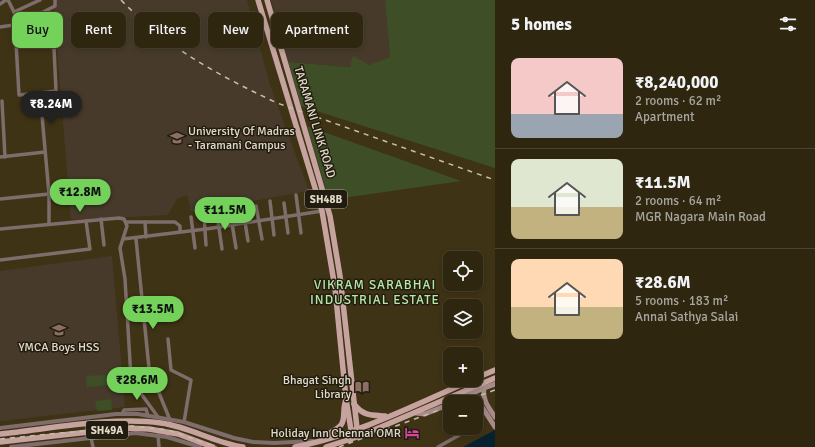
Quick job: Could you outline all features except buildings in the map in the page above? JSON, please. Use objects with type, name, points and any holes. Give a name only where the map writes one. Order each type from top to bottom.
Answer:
[{"type":"main road","name":"TARAMANI LINK ROAD","points":[[258,0],[322,211],[335,288],[346,399],[354,429]]},
{"type":"main road","name":"TARAMANI LINK ROAD","points":[[267,0],[330,216],[340,276],[354,404],[354,429]]},
{"type":"main road","points":[[483,375],[495,370]]},
{"type":"main road","points":[[330,446],[352,439],[416,413],[495,378]]},
{"type":"main road","points":[[469,395],[495,384]]},
{"type":"main road","points":[[295,447],[354,429],[389,416],[456,387]]},
{"type":"main road","points":[[484,388],[485,408],[495,426]]},
{"type":"main road","name":"SH48B","points":[[319,440],[342,424],[344,420],[343,406],[346,399]]},
{"type":"main road","points":[[354,404],[359,410],[367,415],[389,416]]},
{"type":"main road","points":[[416,413],[425,414],[443,407]]},
{"type":"main road","points":[[485,408],[495,417]]},
{"type":"main road","name":"SH49A","points":[[0,434],[87,424],[144,421],[169,424],[243,447]]},
{"type":"main road","name":"SH49A","points":[[0,442],[124,428],[160,434],[178,434],[213,447]]},
{"type":"main road","points":[[352,439],[355,435],[354,429]]},
{"type":"main road","points":[[198,433],[204,430]]},
{"type":"main road","points":[[15,432],[16,441]]},
{"type":"street","points":[[0,4],[8,0],[14,12],[40,0]]},
{"type":"street","points":[[43,12],[55,6],[55,0]]},
{"type":"street","points":[[0,27],[12,25]]},
{"type":"street","points":[[16,48],[19,95],[56,91],[54,48]]},
{"type":"street","points":[[40,93],[49,224]]},
{"type":"street","points":[[2,101],[5,157]]},
{"type":"street","points":[[0,157],[45,152]]},
{"type":"street","points":[[0,199],[48,194]]},
{"type":"street","points":[[296,195],[301,233]]},
{"type":"street","points":[[270,201],[274,235]]},
{"type":"street","points":[[284,203],[288,233]]},
{"type":"street","points":[[256,206],[262,239]]},
{"type":"street","points":[[243,209],[248,241]]},
{"type":"street","points":[[230,211],[236,248]]},
{"type":"street","points":[[123,239],[136,239],[322,211]]},
{"type":"street","points":[[217,214],[222,250]]},
{"type":"street","points":[[204,215],[206,245]]},
{"type":"street","points":[[191,217],[195,248]]},
{"type":"street","points":[[0,229],[119,218],[124,219],[126,222],[175,222],[180,226],[180,232]]},
{"type":"street","points":[[101,219],[104,245]]},
{"type":"street","points":[[0,260],[90,249],[86,221]]},
{"type":"street","points":[[126,222],[127,226],[120,248],[125,279],[131,378],[158,417]]},
{"type":"street","points":[[145,222],[146,237]]},
{"type":"street","points":[[136,239],[150,378],[159,393],[170,420]]},
{"type":"street","points":[[168,339],[171,370],[191,380],[184,422]]},
{"type":"street","points":[[0,428],[122,414],[158,417],[184,422],[204,430],[253,442],[274,443],[319,440]]},
{"type":"street","points":[[11,447],[135,433],[160,434],[200,447]]},
{"type":"street","points":[[159,447],[160,434]]},
{"type":"street","points":[[438,447],[459,435]]},
{"type":"street","points":[[91,438],[93,447]]},
{"type":"shaded area","name":"University Of Madras - Taramani Campus","points":[[53,0],[247,0],[250,12],[208,12],[208,48],[260,48],[270,85],[309,191],[191,212],[187,195],[177,199],[168,215],[71,220],[57,48],[63,48],[63,12],[54,12]]},
{"type":"shaded area","points":[[271,0],[385,0],[390,57],[369,65],[351,67],[288,62],[284,48],[363,48],[363,12],[274,12]]},
{"type":"shaded area","name":"YMCA Boys HSS","points":[[112,256],[125,407],[0,421],[0,271]]},
{"type":"green space","points":[[385,0],[495,0],[495,168],[301,106],[288,62],[350,67],[353,56],[369,65],[390,57]]},
{"type":"green space","points":[[307,126],[461,181],[329,200]]},
{"type":"green space","points":[[108,375],[109,385],[87,387],[86,376]]},
{"type":"green space","points":[[111,399],[112,410],[97,411],[95,401]]},
{"type":"water","points":[[495,430],[495,447],[463,447]]},
{"type":"railway","points":[[121,0],[157,33],[194,59],[213,71],[277,103],[495,180]]},
{"type":"railway","points":[[481,395],[495,390]]},
{"type":"railway","points":[[339,447],[443,409]]},
{"type":"railway","points":[[0,439],[132,426],[168,430],[217,447]]},
{"type":"place","name":"University Of Madras - Taramani Campus","points":[[177,138]]},
{"type":"place","name":"YMCA Boys HSS","points":[[59,330]]},
{"type":"place","name":"Bhagat Singh Library","points":[[362,387]]},
{"type":"place","name":"Holiday Inn Chennai OMR","points":[[412,433]]},
{"type":"district","name":"VIKRAM SARABHAI INDUSTRIAL ESTATE","points":[[375,292]]}]
